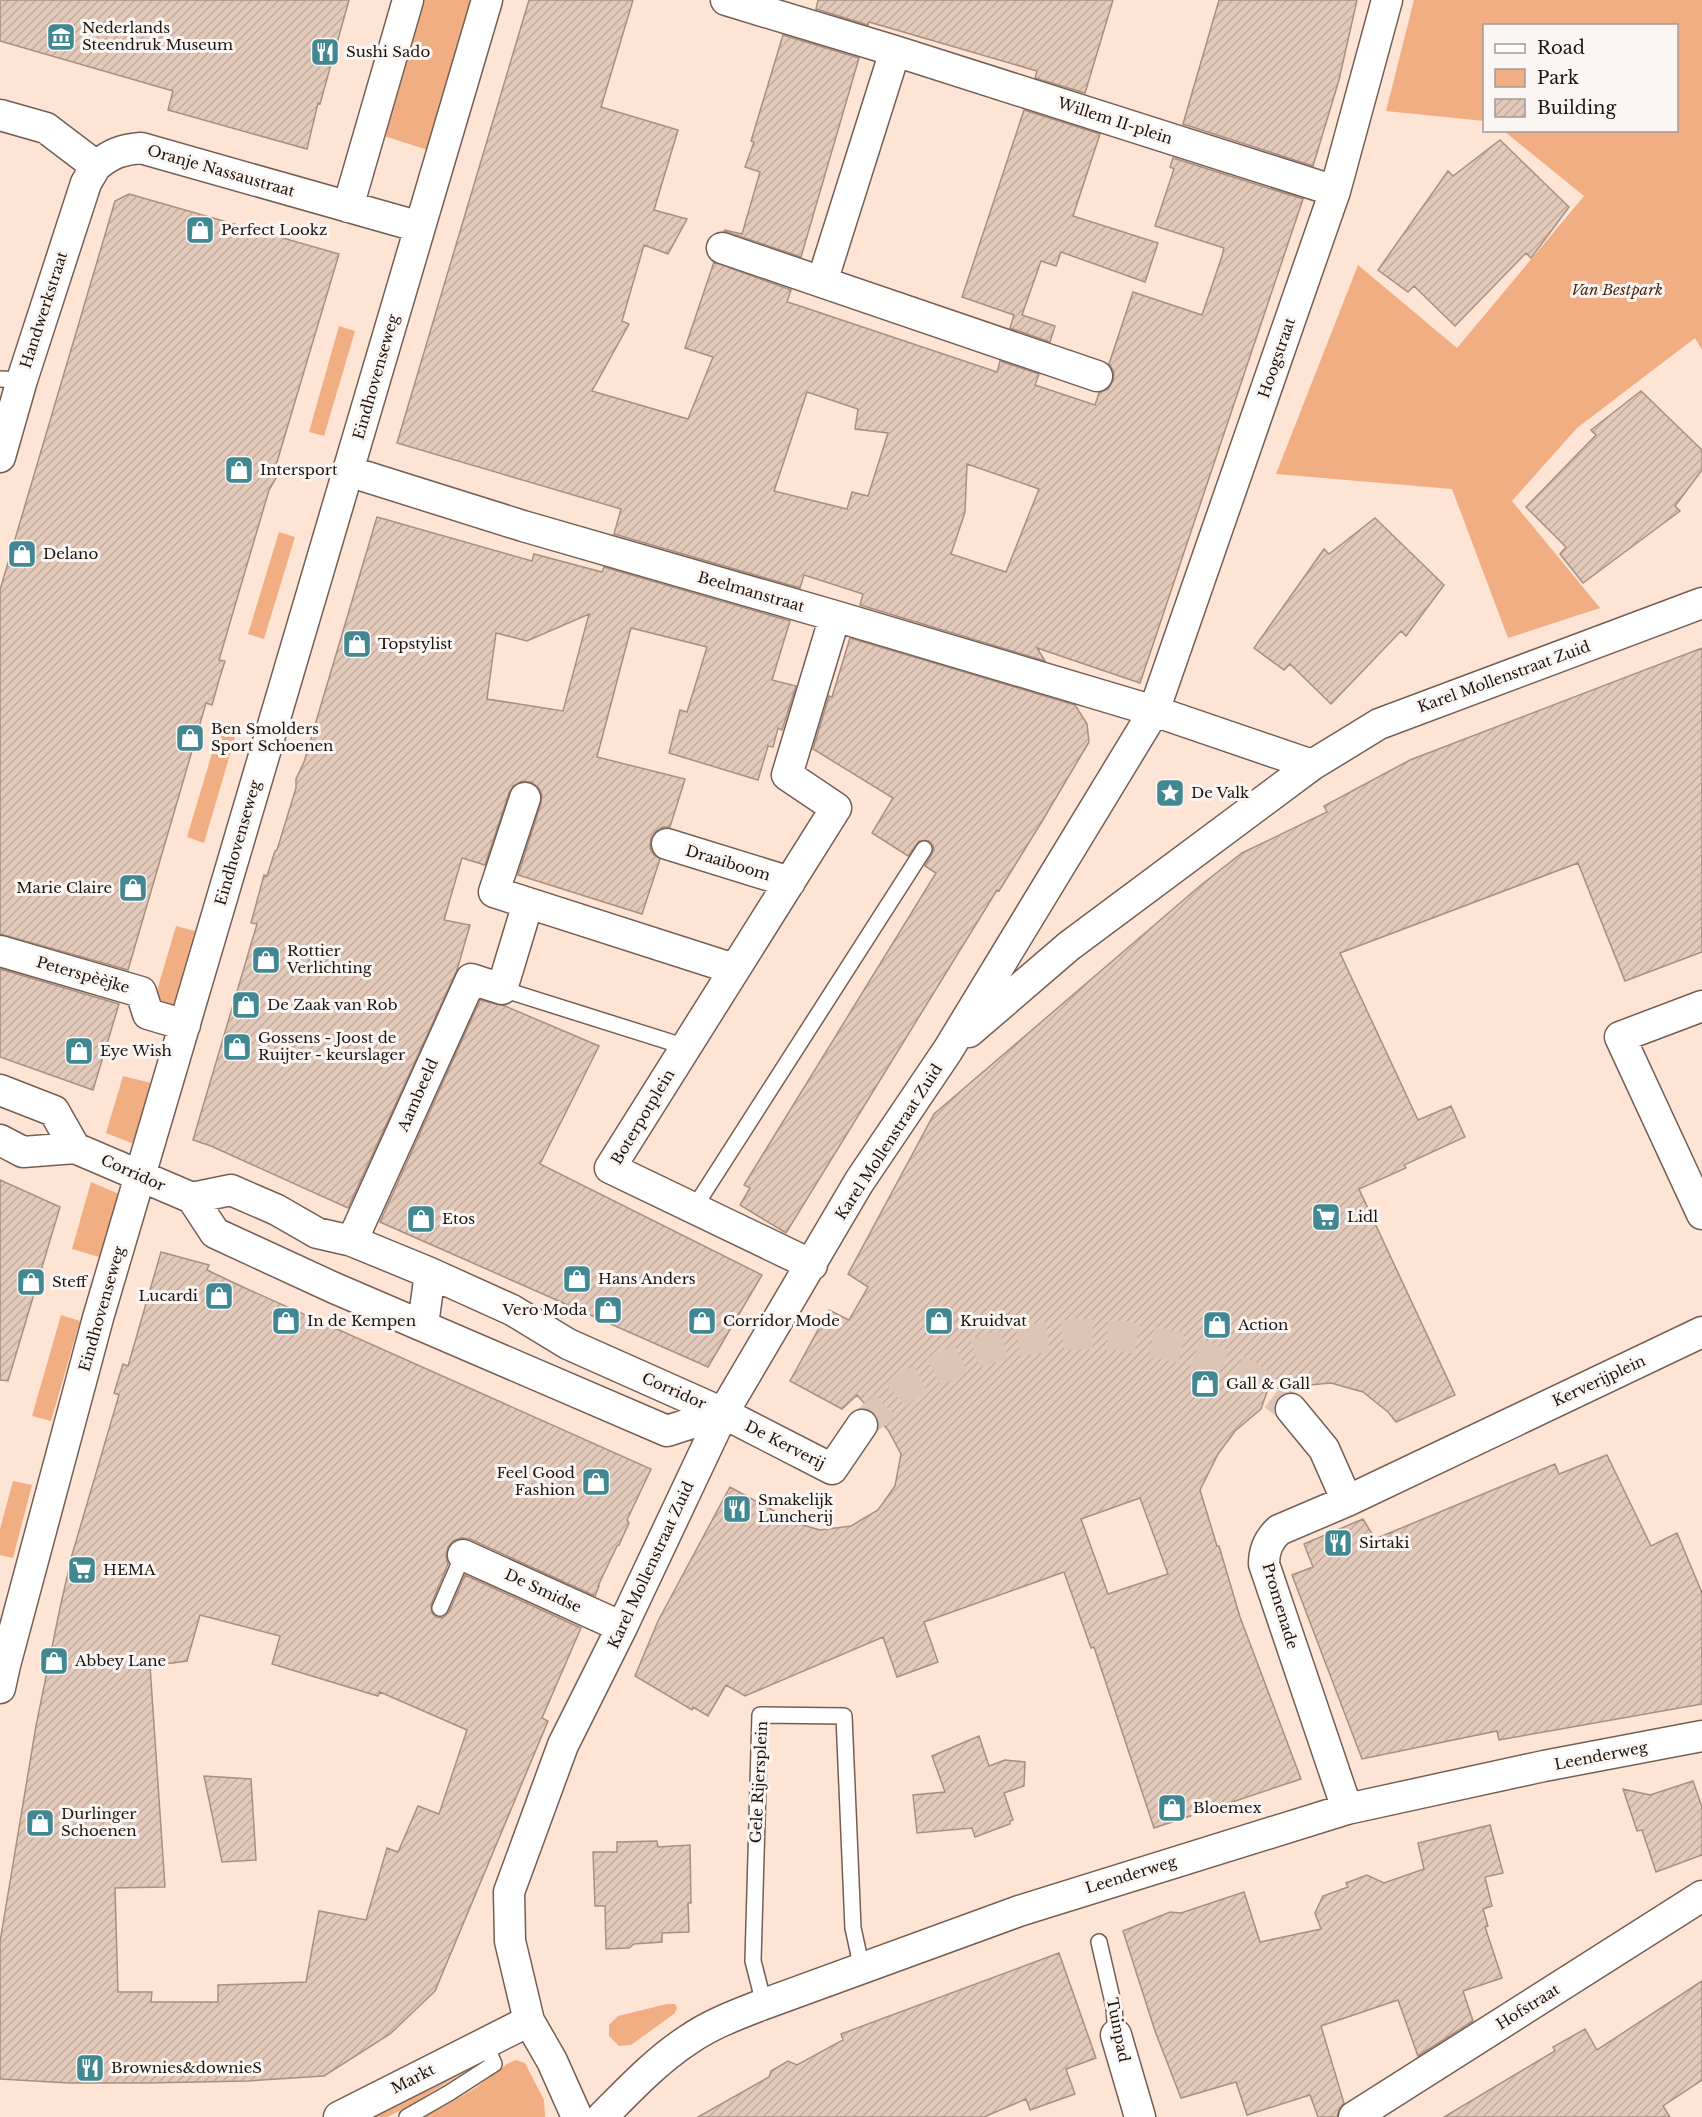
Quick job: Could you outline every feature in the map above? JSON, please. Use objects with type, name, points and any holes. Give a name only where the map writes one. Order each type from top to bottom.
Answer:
[{"type":"street","points":[[348,207],[408,0]]},
{"type":"street","name":"Eindhovenseweg","points":[[0,1688],[4,1665],[92,1340],[487,0]]},
{"type":"street","name":"Willem II-plein","points":[[726,0],[895,51],[1335,191]]},
{"type":"street","name":"Hoogstraat","points":[[1154,711],[1335,191],[1387,0]]},
{"type":"street","points":[[822,282],[895,51]]},
{"type":"street","points":[[0,115],[46,128],[96,166]]},
{"type":"street","name":"Oranje Nassaustraat","points":[[96,166],[106,157],[121,150],[141,148],[420,227]]},
{"type":"street","name":"Handwerkstraat","points":[[0,457],[11,379],[86,183],[96,166]]},
{"type":"street","points":[[722,248],[1097,376]]},
{"type":"street","name":"Beelmanstraat","points":[[348,471],[523,526],[1154,711]]},
{"type":"street","name":"Karel Mollenstraat Zuid","points":[[948,1050],[1069,946],[1312,765],[1379,724],[1702,603]]},
{"type":"street","name":"Boterpotplein","points":[[812,1265],[610,1168],[836,808],[787,775],[835,616]]},
{"type":"street","points":[[1154,711],[1312,765]]},
{"type":"street","name":"Karel Mollenstraat Zuid","points":[[577,2117],[552,2061],[529,2020],[510,1941],[509,1892],[563,1745],[622,1628],[723,1413],[859,1182],[948,1050],[1154,711]]},
{"type":"street","points":[[525,798],[494,892],[735,969]]},
{"type":"street","name":"Draaiboom","points":[[667,844],[790,882]]},
{"type":"street","points":[[502,989],[528,903]]},
{"type":"street","name":"Peterspèèjke","points":[[0,951],[141,992],[148,1014],[185,1025]]},
{"type":"street","name":"Aambeeld","points":[[352,1240],[471,979],[502,989]]},
{"type":"street","points":[[1702,1006],[1620,1037],[1702,1214]]},
{"type":"street","points":[[0,1090],[54,1111],[75,1148]]},
{"type":"street","name":"Corridor","points":[[0,1140],[23,1152],[75,1148],[192,1198],[231,1190],[277,1210],[317,1233],[352,1240],[512,1310],[568,1344],[723,1413]]},
{"type":"street","name":"Corridor","points":[[192,1198],[215,1233],[667,1431],[723,1413]]},
{"type":"street","points":[[291,1268],[317,1233]]},
{"type":"street","points":[[423,1325],[430,1273]]},
{"type":"street","name":"Kerverijplein","points":[[1496,1430],[1702,1332]]},
{"type":"street","points":[[1291,1409],[1324,1449],[1347,1501]]},
{"type":"street","name":"De Kerverij","points":[[723,1413],[832,1469],[862,1425]]},
{"type":"street","name":"Promenade","points":[[1347,1809],[1264,1564],[1264,1551],[1272,1536],[1279,1530],[1347,1501],[1496,1430]]},
{"type":"street","name":"De Smidse","points":[[464,1555],[622,1628]]},
{"type":"street","name":"Leenderweg","points":[[602,2117],[652,2068],[689,2039],[722,2021],[1030,1907],[1347,1809],[1544,1766],[1702,1736]]},
{"type":"street","name":"Hofstraat","points":[[1354,2117],[1702,1896]]},
{"type":"street","name":"Markt","points":[[340,2117],[529,2020]]},
{"type":"street","name":"Tuinpad","points":[[1116,2035],[1140,2117]]},
{"type":"lane","points":[[694,1208],[924,849]]},
{"type":"lane","points":[[502,989],[686,1047]]},
{"type":"lane","points":[[440,1608],[464,1555]]},
{"type":"lane","name":"Gele Rijersplein","points":[[764,2004],[753,1961],[760,1715],[844,1716],[853,1928],[862,1969]]},
{"type":"lane","name":"Tuinpad","points":[[1099,1942],[1114,2007],[1116,2035]]},
{"type":"lane","name":"Markt","points":[[407,2117],[494,2064],[485,2043]]},
{"type":"green space","points":[[421,0],[476,0],[431,151],[381,135]]},
{"type":"green space","name":"Van Bestpark","points":[[1414,0],[1702,0],[1702,350],[1695,338],[1577,428],[1512,501],[1600,608],[1508,638],[1452,489],[1276,474],[1358,265],[1457,348],[1584,196],[1505,132],[1678,132],[1678,24],[1483,24],[1483,121],[1386,111]]},
{"type":"green space","points":[[339,326],[355,331],[324,436],[309,432]]},
{"type":"green space","points":[[279,532],[295,537],[264,639],[248,634]]},
{"type":"green space","points":[[219,730],[236,734],[204,843],[187,837]]},
{"type":"green space","points":[[176,926],[195,931],[171,1013],[152,1008]]},
{"type":"green space","points":[[123,1076],[151,1083],[134,1144],[106,1133]]},
{"type":"green space","points":[[91,1182],[119,1194],[99,1257],[72,1249]]},
{"type":"green space","points":[[61,1315],[80,1321],[51,1421],[32,1416]]},
{"type":"green space","points":[[13,1481],[32,1485],[13,1558],[0,1555],[0,1529]]},
{"type":"green space","points":[[675,2004],[677,2008],[675,2013],[631,2045],[619,2046],[609,2036],[609,2025],[618,2016]]},
{"type":"green space","points":[[516,2060],[525,2063],[544,2100],[545,2117],[425,2117],[474,2089],[507,2064]]},
{"type":"green space","points":[[480,2062],[408,2107],[387,2117],[366,2117]]},
{"type":"building","points":[[0,0],[349,0],[320,104],[318,103],[307,149],[168,110],[173,91],[0,41]]},
{"type":"building","points":[[529,0],[633,0],[601,107],[678,130],[654,210],[687,219],[668,254],[644,245],[622,321],[629,324],[592,391],[688,419],[713,357],[685,348],[714,262],[791,290],[787,302],[997,372],[1000,361],[1039,374],[1035,385],[1095,405],[1099,393],[1108,389],[1113,381],[1114,372],[1109,364],[1133,292],[1202,315],[1222,256],[1224,248],[1155,226],[1174,169],[1170,167],[1173,158],[1303,199],[1140,683],[1037,648],[1045,661],[860,605],[863,594],[804,575],[800,588],[614,534],[621,509],[397,443]],"holes":[[[807,392],[858,409],[855,429],[888,433],[868,496],[852,492],[847,509],[774,491]],[[967,464],[1039,489],[1006,572],[951,554],[965,512]]]},
{"type":"building","points":[[818,0],[1113,0],[1085,93],[1035,78],[1037,71],[816,9]]},
{"type":"building","points":[[1219,0],[1357,0],[1339,80],[1313,166],[1183,124]]},
{"type":"building","points":[[783,35],[859,58],[801,257],[724,231],[742,234],[760,172],[745,167]]},
{"type":"building","points":[[1024,110],[1100,134],[1073,216],[1158,243],[1145,282],[1061,252],[1056,266],[1041,261],[1022,315],[1055,326],[1050,342],[1010,328],[1014,315],[962,297]]},
{"type":"building","points":[[1500,140],[1569,207],[1531,258],[1526,253],[1455,326],[1414,286],[1408,292],[1378,270],[1448,171],[1453,176]]},
{"type":"building","points":[[129,194],[339,254],[277,462],[276,478],[269,490],[219,660],[225,661],[212,705],[206,703],[128,970],[0,934],[0,590],[115,201]]},
{"type":"building","points":[[1641,391],[1702,450],[1702,470],[1675,506],[1680,511],[1583,583],[1560,554],[1566,547],[1526,507],[1596,435],[1591,430]]},
{"type":"building","points":[[377,517],[532,561],[534,554],[602,572],[604,567],[790,621],[772,680],[796,686],[782,730],[778,728],[773,747],[768,746],[758,780],[669,753],[680,710],[687,712],[707,647],[631,628],[597,757],[685,779],[670,827],[663,827],[656,831],[651,838],[650,848],[660,859],[642,914],[518,875],[542,795],[538,787],[531,782],[522,781],[513,786],[485,865],[462,858],[444,920],[470,925],[457,970],[348,1208],[193,1140],[257,924],[251,923],[264,875],[267,876],[277,850],[296,788],[296,779],[304,762]],"holes":[[[589,614],[563,711],[487,699],[496,633],[527,641]]]},
{"type":"building","points":[[1375,518],[1444,585],[1406,636],[1401,631],[1331,704],[1290,664],[1284,670],[1254,648],[1324,549],[1329,554]]},
{"type":"building","points":[[850,638],[1075,705],[1087,724],[1089,742],[786,1233],[740,1205],[750,1188],[744,1185],[936,873],[925,866],[934,850],[929,841],[919,841],[908,856],[872,833],[893,798],[813,749]]},
{"type":"building","points":[[1702,648],[1702,952],[1625,981],[1578,863],[1340,953],[1418,1120],[1451,1106],[1465,1137],[1404,1165],[1406,1168],[1359,1189],[1455,1395],[1396,1422],[1388,1412],[1363,1392],[1331,1383],[1268,1389],[1261,1409],[1235,1431],[1218,1454],[1200,1490],[1240,1617],[1301,1779],[1154,1828],[1094,1647],[1091,1648],[1064,1572],[924,1622],[938,1662],[897,1677],[883,1637],[745,1696],[726,1685],[708,1716],[693,1707],[692,1710],[635,1676],[658,1621],[730,1487],[796,1523],[820,1530],[851,1526],[878,1510],[895,1486],[901,1454],[888,1430],[857,1395],[842,1409],[790,1381],[829,1310],[849,1320],[868,1287],[848,1274],[934,1114],[1201,885],[1242,853],[1327,812],[1324,806],[1410,760]],"holes":[[[1140,1498],[1168,1574],[1108,1594],[1081,1519]]]},
{"type":"building","points":[[0,969],[119,1004],[93,1090],[0,1057]]},
{"type":"building","points":[[480,1000],[505,1006],[599,1046],[540,1164],[762,1275],[708,1367],[380,1222]]},
{"type":"building","points":[[0,1180],[60,1207],[8,1381],[0,1380]]},
{"type":"building","points":[[161,1252],[209,1265],[207,1270],[245,1288],[651,1469],[595,1596],[470,1539],[461,1538],[453,1541],[448,1547],[446,1556],[448,1564],[431,1605],[432,1613],[436,1617],[442,1618],[449,1612],[465,1575],[581,1628],[542,1718],[548,1721],[435,1991],[390,2034],[324,2076],[248,2081],[146,2083],[69,2083],[0,2079],[0,1942],[36,1726],[72,1555],[119,1395],[114,1393],[123,1364],[128,1366]],"holes":[[[200,1615],[280,1636],[272,1664],[378,1696],[380,1692],[467,1730],[439,1814],[418,1806],[398,1852],[387,1848],[366,1920],[319,1911],[306,1982],[218,1985],[218,2002],[151,2002],[152,1992],[118,1992],[115,1888],[165,1887],[150,1666],[187,1661]]]},
{"type":"building","points":[[1607,1455],[1651,1546],[1677,1533],[1702,1593],[1702,1704],[1499,1740],[1497,1731],[1362,1759],[1292,1575],[1313,1567],[1304,1544],[1363,1519],[1375,1539],[1555,1464],[1559,1474]]},
{"type":"building","points":[[979,1736],[989,1766],[1005,1760],[1025,1762],[1024,1786],[1004,1793],[1013,1820],[1010,1824],[975,1837],[972,1828],[917,1833],[913,1795],[945,1792],[932,1756]]},
{"type":"building","points":[[204,1776],[251,1779],[256,1860],[222,1862]]},
{"type":"building","points":[[1693,1781],[1702,1807],[1702,1855],[1656,1872],[1642,1830],[1637,1831],[1623,1789],[1650,1795]]},
{"type":"building","points":[[1490,1825],[1503,1873],[1485,1877],[1492,1906],[1483,1909],[1488,1926],[1485,1927],[1502,1978],[1463,1991],[1473,2021],[1418,2056],[1398,2000],[1321,2026],[1344,2103],[1337,2117],[1318,2117],[1310,2095],[1247,2115],[1236,2082],[1181,2098],[1155,2031],[1123,1931],[1170,1912],[1181,1913],[1244,1892],[1260,1942],[1321,1929],[1315,1913],[1323,1896],[1348,1887],[1346,1883],[1367,1875],[1384,1883],[1424,1869],[1418,1843]]},
{"type":"building","points":[[657,1841],[658,1847],[690,1845],[689,1932],[662,1933],[662,1942],[634,1944],[629,1948],[606,1949],[605,1906],[595,1906],[593,1852],[617,1852],[617,1842]]},
{"type":"building","points":[[1059,1953],[1096,2058],[1066,2069],[1075,2094],[1030,2110],[1026,2099],[984,2117],[698,2117],[769,2077],[771,2071],[788,2061],[797,2065],[843,2040],[841,2034]]},
{"type":"building","points":[[1702,1981],[1702,2080],[1663,2106],[1670,2117],[1444,2117],[1555,2051],[1553,2047],[1585,2029],[1597,2050]]},
{"type":"tunnel","points":[[862,1425],[907,1386],[964,1357],[1014,1341],[1074,1334],[1123,1336],[1186,1349],[1248,1375],[1291,1409]]},
{"type":"place","name":"Nederlands Steendruk Museum","points":[[61,37]]},
{"type":"place","name":"Sushi Sado","points":[[325,52]]},
{"type":"place","name":"Perfect Lookz","points":[[200,230]]},
{"type":"place","name":"Intersport","points":[[239,470]]},
{"type":"place","name":"Delano","points":[[22,554]]},
{"type":"place","name":"Topstylist","points":[[357,644]]},
{"type":"place","name":"Ben Smolders Sport Schoenen","points":[[190,738]]},
{"type":"place","name":"De Valk","points":[[1170,793]]},
{"type":"place","name":"Marie Claire","points":[[133,888]]},
{"type":"place","name":"Rottier Verlichting","points":[[266,960]]},
{"type":"place","name":"De Zaak van Rob","points":[[246,1005]]},
{"type":"place","name":"Gossens - Joost de Ruijter - keurslager","points":[[237,1047]]},
{"type":"place","name":"Eye Wish","points":[[79,1051]]},
{"type":"place","name":"Lidl","points":[[1326,1217]]},
{"type":"place","name":"Etos","points":[[421,1219]]},
{"type":"place","name":"Hans Anders","points":[[577,1279]]},
{"type":"place","name":"Steff","points":[[31,1282]]},
{"type":"place","name":"Lucardi","points":[[219,1296]]},
{"type":"place","name":"Vero Moda","points":[[608,1310]]},
{"type":"place","name":"In de Kempen","points":[[286,1321]]},
{"type":"place","name":"Corridor Mode","points":[[702,1321]]},
{"type":"place","name":"Kruidvat","points":[[939,1321]]},
{"type":"place","name":"Action","points":[[1217,1325]]},
{"type":"place","name":"Gall & Gall","points":[[1205,1384]]},
{"type":"place","name":"Feel Good Fashion","points":[[596,1482]]},
{"type":"place","name":"Smakelijk Luncherij","points":[[737,1509]]},
{"type":"place","name":"Sirtaki","points":[[1338,1543]]},
{"type":"place","name":"HEMA","points":[[82,1570]]},
{"type":"place","name":"Abbey Lane","points":[[54,1661]]},
{"type":"place","name":"Bloemex","points":[[1172,1808]]},
{"type":"place","name":"Durlinger Schoenen","points":[[40,1823]]},
{"type":"place","name":"Brownies&downieS","points":[[90,2068]]}]
